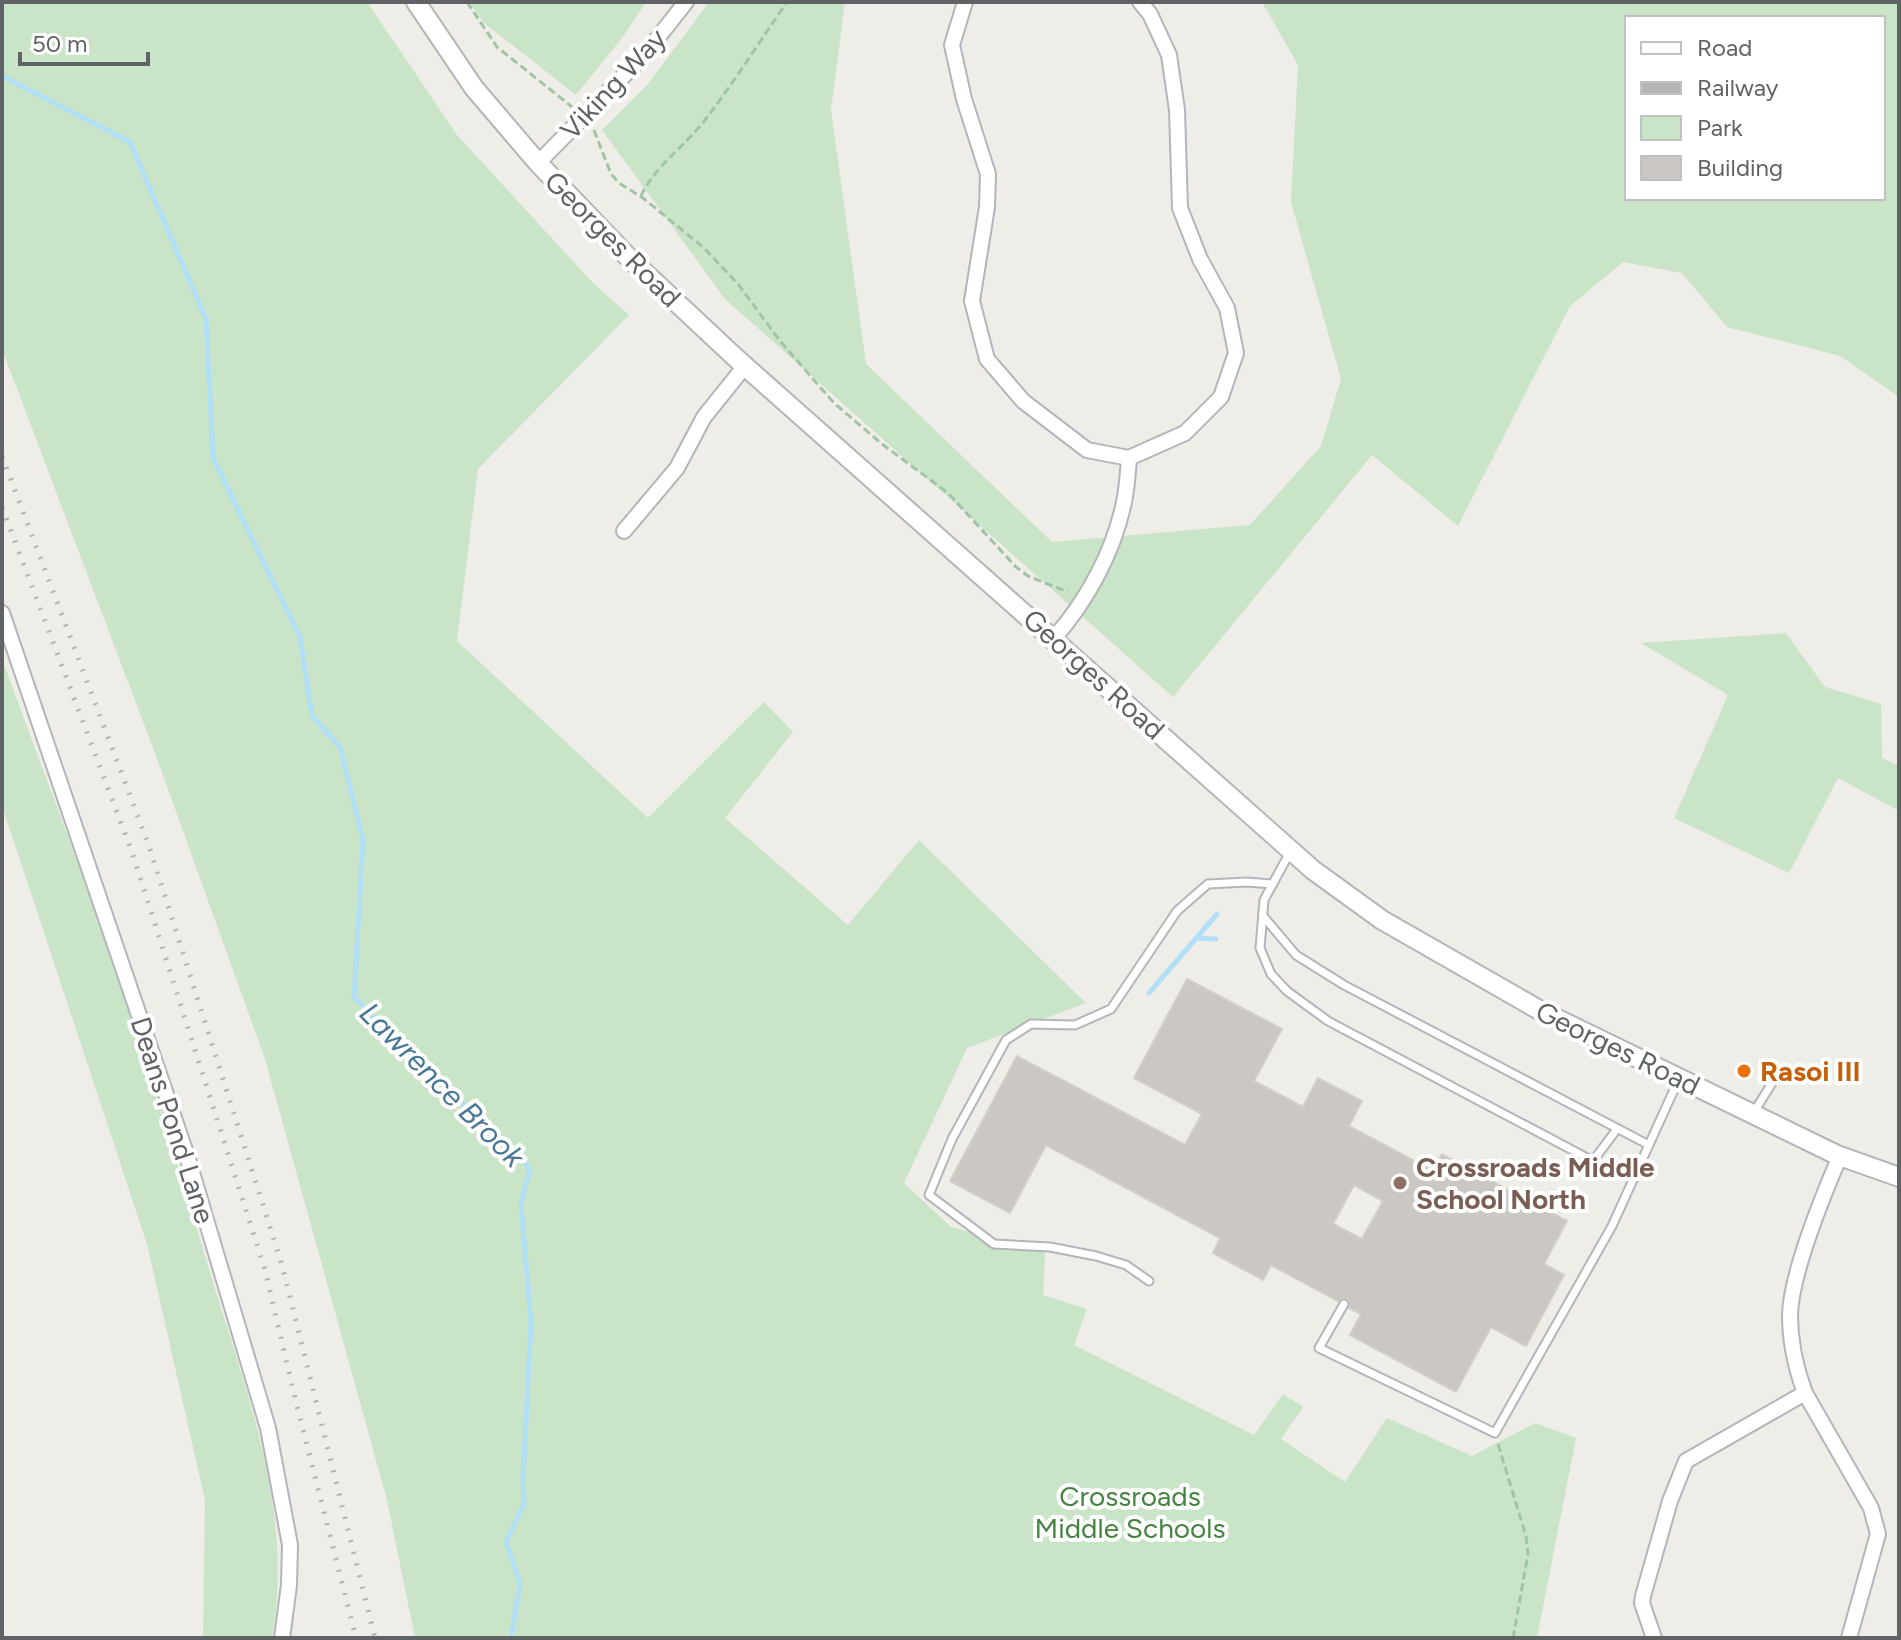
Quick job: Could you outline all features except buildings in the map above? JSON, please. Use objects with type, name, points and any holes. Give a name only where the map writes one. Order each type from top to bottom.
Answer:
[{"type":"street","name":"Georges Road","points":[[416,2],[474,88],[538,163],[629,258],[745,366],[1291,850],[1382,920],[1541,1011],[1840,1156],[1899,1177]]},
{"type":"street","name":"Viking Way","points":[[538,163],[645,54],[686,2]]},
{"type":"street","points":[[965,2],[952,45],[964,99],[988,174],[987,207],[972,301],[987,359],[1023,401],[1087,450],[1129,458],[1185,433],[1221,397],[1236,353],[1227,308],[1200,259],[1180,208],[1177,110],[1169,55],[1150,14],[1140,2]]},
{"type":"street","points":[[624,531],[677,468],[704,417],[745,366]]},
{"type":"street","points":[[1054,638],[1082,603],[1107,552],[1124,503],[1129,458]]},
{"type":"street","name":"Deans Pond Lane","points":[[2,613],[188,1159],[268,1428],[290,1545],[289,1585],[282,1638]]},
{"type":"street","points":[[1840,1156],[1800,1270],[1790,1314],[1799,1377],[1805,1393],[1871,1508],[1878,1534],[1849,1638]]},
{"type":"street","points":[[1654,1638],[1642,1603],[1670,1501],[1686,1461],[1805,1393]]},
{"type":"lane","points":[[1291,850],[1264,900],[1260,948],[1271,974],[1287,991],[1328,1021],[1593,1161],[1617,1129]]},
{"type":"lane","points":[[1149,1281],[1126,1265],[1096,1256],[1050,1247],[994,1244],[929,1195],[952,1139],[1006,1040],[1031,1024],[1075,1025],[1111,1009],[1177,911],[1208,884],[1273,884]]},
{"type":"lane","points":[[1263,916],[1296,955],[1344,985],[1649,1145]]},
{"type":"lane","points":[[1753,1114],[1777,1075]]},
{"type":"lane","points":[[1344,1304],[1319,1348],[1495,1433],[1612,1226],[1679,1078]]},
{"type":"path","points":[[467,2],[497,47],[573,108]]},
{"type":"path","points":[[641,196],[655,172],[678,152],[705,120],[787,2]]},
{"type":"path","points":[[593,128],[611,174],[704,248],[738,284],[780,341],[834,403],[882,444],[948,493],[1016,567],[1028,576],[1067,592]]},
{"type":"path","points":[[1495,1433],[1526,1536],[1528,1554],[1513,1638]]},
{"type":"green space","name":"Crossroads Middle Schools","points":[[2,2],[367,2],[457,135],[593,283],[629,315],[478,469],[457,641],[648,818],[764,702],[793,732],[725,818],[848,925],[919,840],[1086,1003],[967,1048],[904,1183],[951,1227],[1045,1253],[1043,1295],[1087,1309],[1074,1345],[1254,1435],[1283,1394],[1303,1407],[1281,1439],[1345,1482],[1387,1418],[1472,1456],[1535,1423],[1576,1438],[1537,1638],[415,1638],[387,1500],[265,1059],[156,756],[2,349]]},
{"type":"green space","points":[[469,2],[646,2],[622,38],[576,95],[484,23]]},
{"type":"green space","points":[[709,2],[845,2],[831,110],[866,364],[1052,542],[1250,525],[1321,446],[1341,379],[1291,202],[1298,65],[1262,2],[1899,2],[1899,397],[1840,356],[1727,327],[1682,273],[1623,262],[1570,306],[1458,526],[1372,455],[1173,697],[725,299],[602,130],[648,84]]},
{"type":"green space","points":[[1786,633],[1825,687],[1881,704],[1882,758],[1899,766],[1899,811],[1838,778],[1789,873],[1674,818],[1728,695],[1641,643]]},
{"type":"green space","points":[[2,659],[126,1001],[250,1403],[262,1449],[277,1543],[277,1590],[272,1638],[203,1638],[205,1500],[147,1244],[2,806]]},
{"type":"waterway","name":"Lawrence Brook","points":[[2,76],[130,142],[206,319],[213,458],[300,637],[312,716],[340,747],[363,840],[354,997],[530,1169],[521,1203],[531,1323],[524,1504],[506,1542],[520,1583],[511,1638]]},
{"type":"waterway","points":[[1149,993],[1217,914]]},
{"type":"waterway","points":[[1197,938],[1216,939]]},
{"type":"railway","points":[[2,456],[149,846],[282,1265],[375,1638]]},
{"type":"railway","points":[[2,507],[132,852],[265,1270],[356,1638]]},
{"type":"place","name":"Rasoi III","points":[[1744,1071]]},
{"type":"place","name":"Crossroads Middle School North","points":[[1400,1183]]}]
